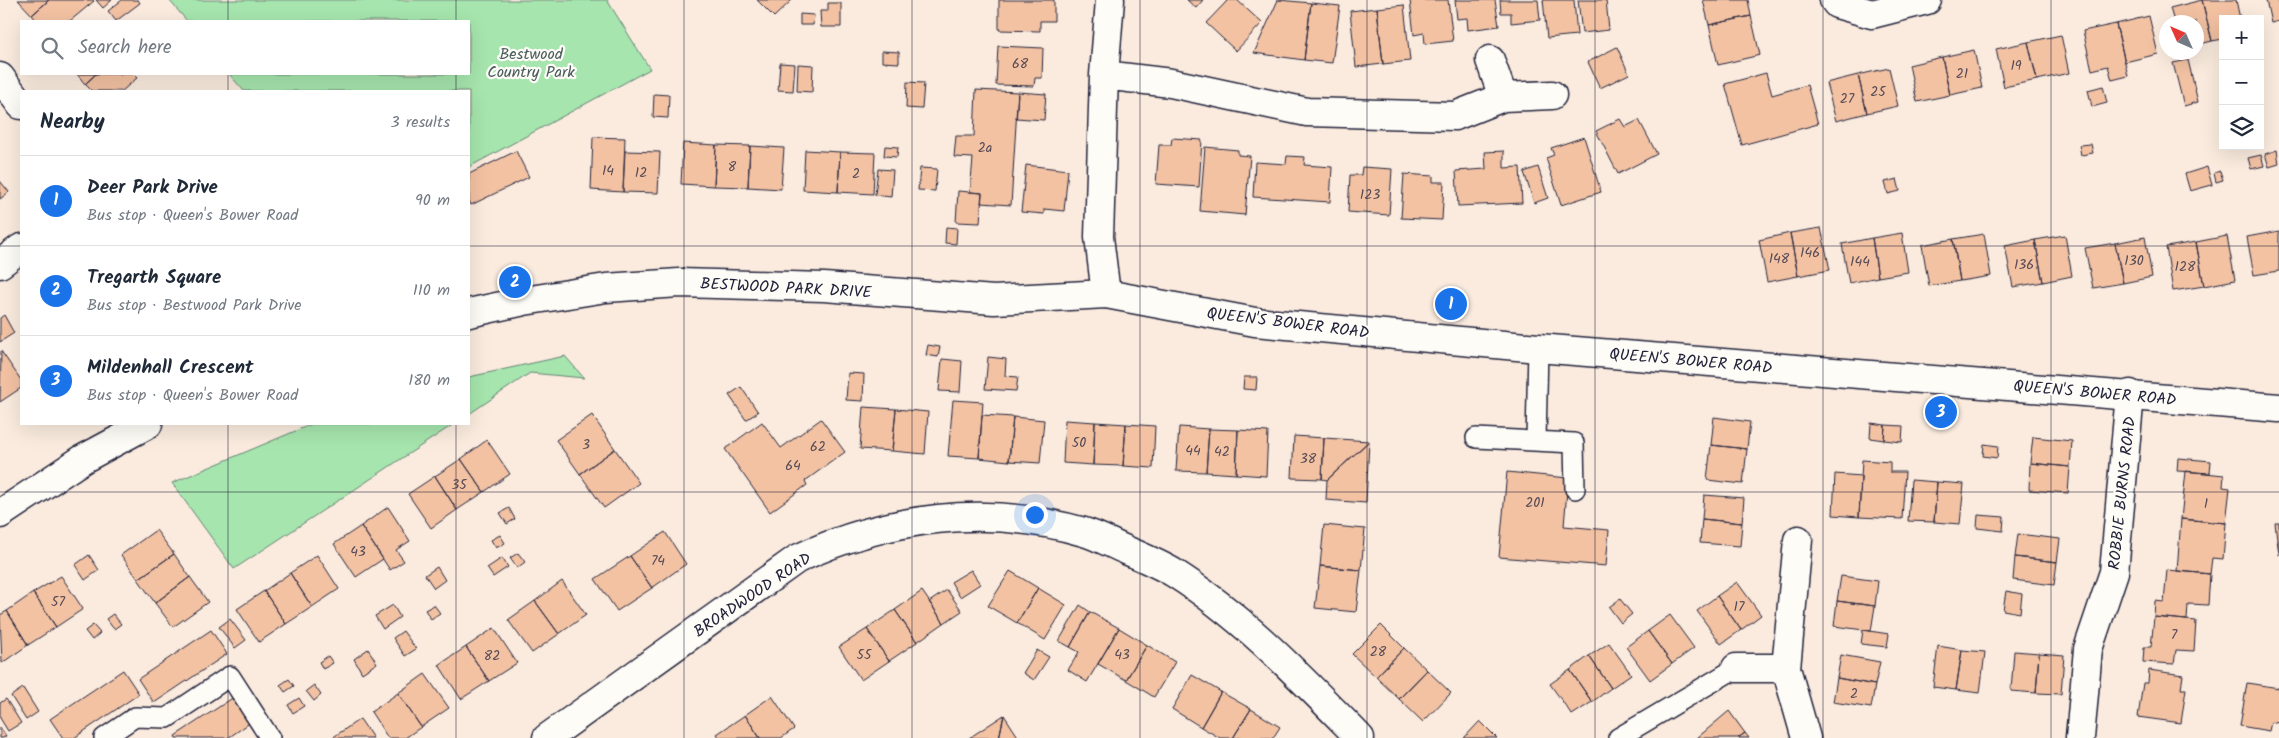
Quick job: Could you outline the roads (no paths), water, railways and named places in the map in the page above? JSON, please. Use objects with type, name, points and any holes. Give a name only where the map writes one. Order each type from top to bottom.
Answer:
[{"type":"street","points":[[1106,294],[1099,238],[1104,75],[1110,0]]},
{"type":"street","points":[[1834,0],[1837,4],[1872,14],[1927,0]]},
{"type":"street","points":[[1490,60],[1503,97]]},
{"type":"street","points":[[1104,75],[1172,83],[1307,112],[1455,116],[1503,97],[1552,95]]},
{"type":"street","points":[[0,77],[20,104]]},
{"type":"street","points":[[0,264],[20,249]]},
{"type":"street","name":"BESTWOOD PARK DRIVE","points":[[470,313],[524,301],[606,288],[679,282],[824,288],[994,300],[1106,294]]},
{"type":"street","name":"QUEEN'S BOWER ROAD","points":[[1106,294],[1255,322],[1538,348],[2130,394],[2279,408]]},
{"type":"street","name":"ROBBIE BURNS ROAD","points":[[2080,738],[2088,649],[2114,572],[2130,394]]},
{"type":"street","points":[[0,514],[83,458],[146,425]]},
{"type":"street","name":"BROADWOOD ROAD","points":[[547,738],[797,559],[834,542],[876,528],[914,521],[992,516],[1041,522],[1086,532],[1173,572],[1266,643],[1360,738]]},
{"type":"street","points":[[1798,540],[1786,668],[1806,738]]},
{"type":"street","points":[[1736,668],[1786,668]]},
{"type":"lane","points":[[1536,441],[1538,348]]},
{"type":"lane","points":[[1476,438],[1574,443],[1575,489]]},
{"type":"lane","points":[[1618,738],[1736,668]]},
{"type":"lane","points":[[104,738],[136,718],[167,718],[230,676],[270,738]]},
{"type":"place","name":"Tregarth Square","points":[[515,282]]},
{"type":"place","name":"Deer Park Drive","points":[[1451,304]]},
{"type":"place","name":"Mildenhall Crescent","points":[[1941,412]]},
{"type":"park label","name":"Bestwood Country Park","points":[[531,62]]}]
